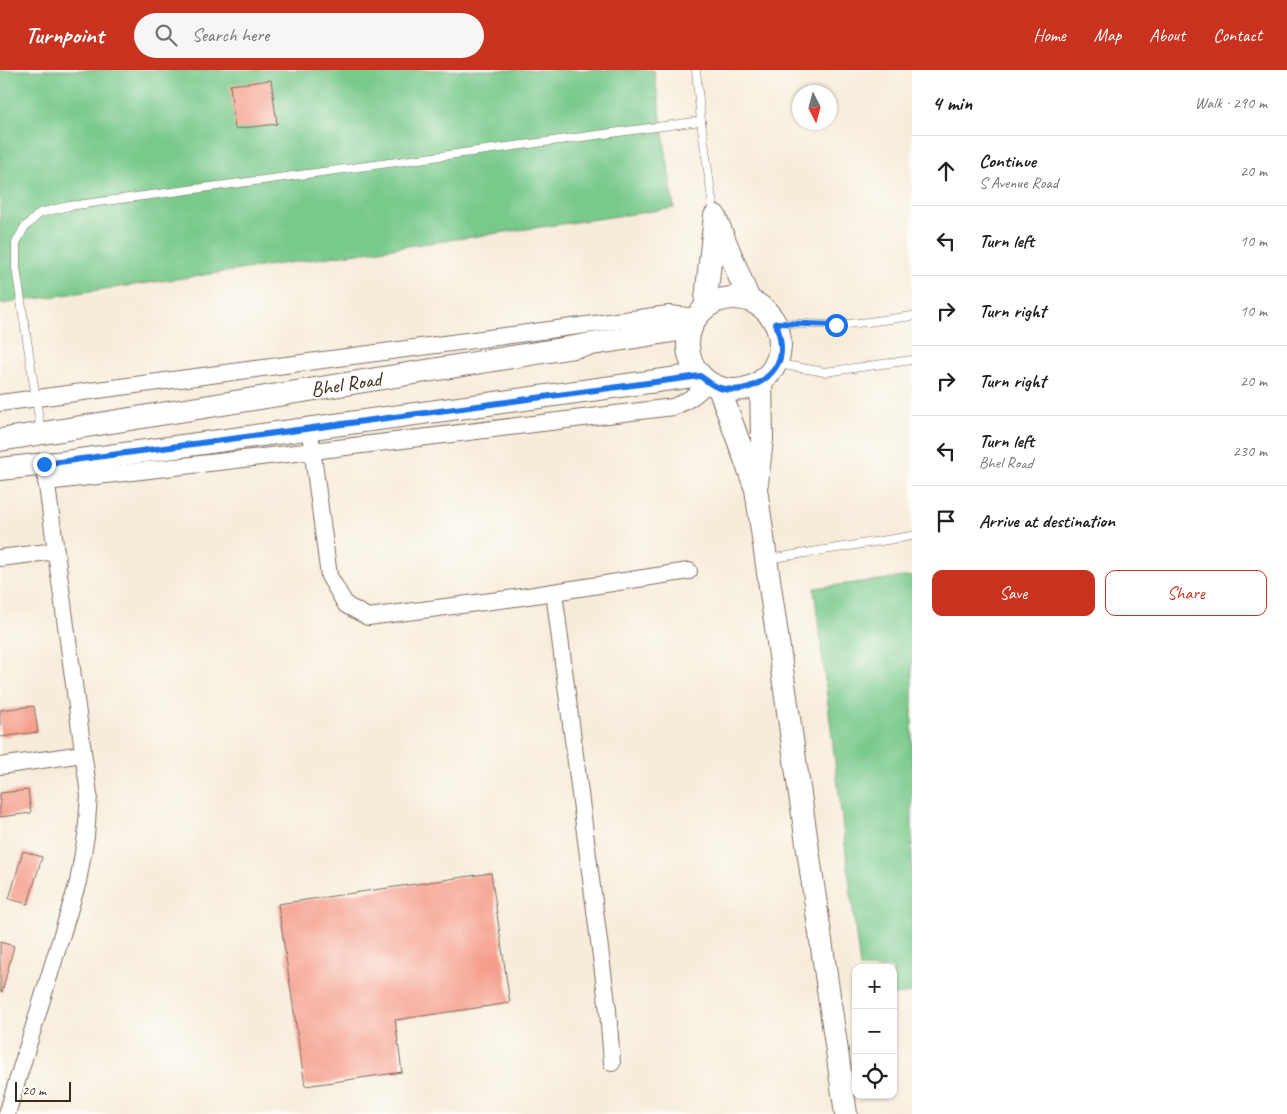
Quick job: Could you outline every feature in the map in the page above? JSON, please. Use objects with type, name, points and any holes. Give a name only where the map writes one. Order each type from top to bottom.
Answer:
[{"type":"street","points":[[715,216],[749,300]]},
{"type":"street","points":[[715,216],[698,318],[688,341],[689,353],[693,365],[709,382],[756,489]]},
{"type":"street","points":[[0,403],[669,314],[698,318],[719,301],[734,298],[749,300],[760,306],[769,313],[776,323],[780,335],[781,348],[778,364],[761,382],[747,388],[733,390],[709,382]]},
{"type":"street","name":"Bhel Road","points":[[0,440],[698,318]]},
{"type":"street","points":[[7,1114],[78,882],[86,836],[89,795],[45,473],[313,451],[672,407],[692,398],[709,382]]},
{"type":"street","name":"Bhel Road","points":[[0,468],[45,473],[310,428],[709,382]]},
{"type":"street","points":[[761,382],[762,438],[756,489],[846,1114]]},
{"type":"street","points":[[310,428],[329,576],[346,605],[368,617],[554,592],[689,571]]},
{"type":"street","points":[[0,558],[56,551]]},
{"type":"street","points":[[554,592],[608,1011],[612,1064]]},
{"type":"street","points":[[0,766],[83,754]]},
{"type":"lane","points":[[696,70],[701,121],[715,216]]},
{"type":"lane","points":[[42,434],[16,268],[16,243],[24,228],[40,213],[69,206],[701,121]]},
{"type":"lane","points":[[776,323],[836,325],[912,316]]},
{"type":"lane","points":[[778,364],[825,372],[912,360]]},
{"type":"lane","points":[[766,559],[912,536]]},
{"type":"green space","points":[[0,70],[654,70],[674,208],[0,304]]},
{"type":"green space","points":[[912,576],[912,993],[897,995],[897,964],[860,964],[814,588]]},
{"type":"building","points":[[271,80],[277,124],[235,129],[230,85]]},
{"type":"building","points":[[34,706],[38,732],[0,737],[0,710]]},
{"type":"building","points":[[28,790],[31,813],[0,817],[0,793]]},
{"type":"building","points":[[23,851],[42,857],[28,904],[9,899]]},
{"type":"building","points":[[491,873],[510,1003],[395,1020],[402,1072],[305,1086],[278,904]]},
{"type":"building","points":[[0,942],[14,946],[2,992],[0,991]]},
{"type":"route","points":[[44,464],[700,376],[719,388],[733,390],[747,388],[761,382],[778,364],[781,348],[780,335],[776,323],[836,325]]}]
